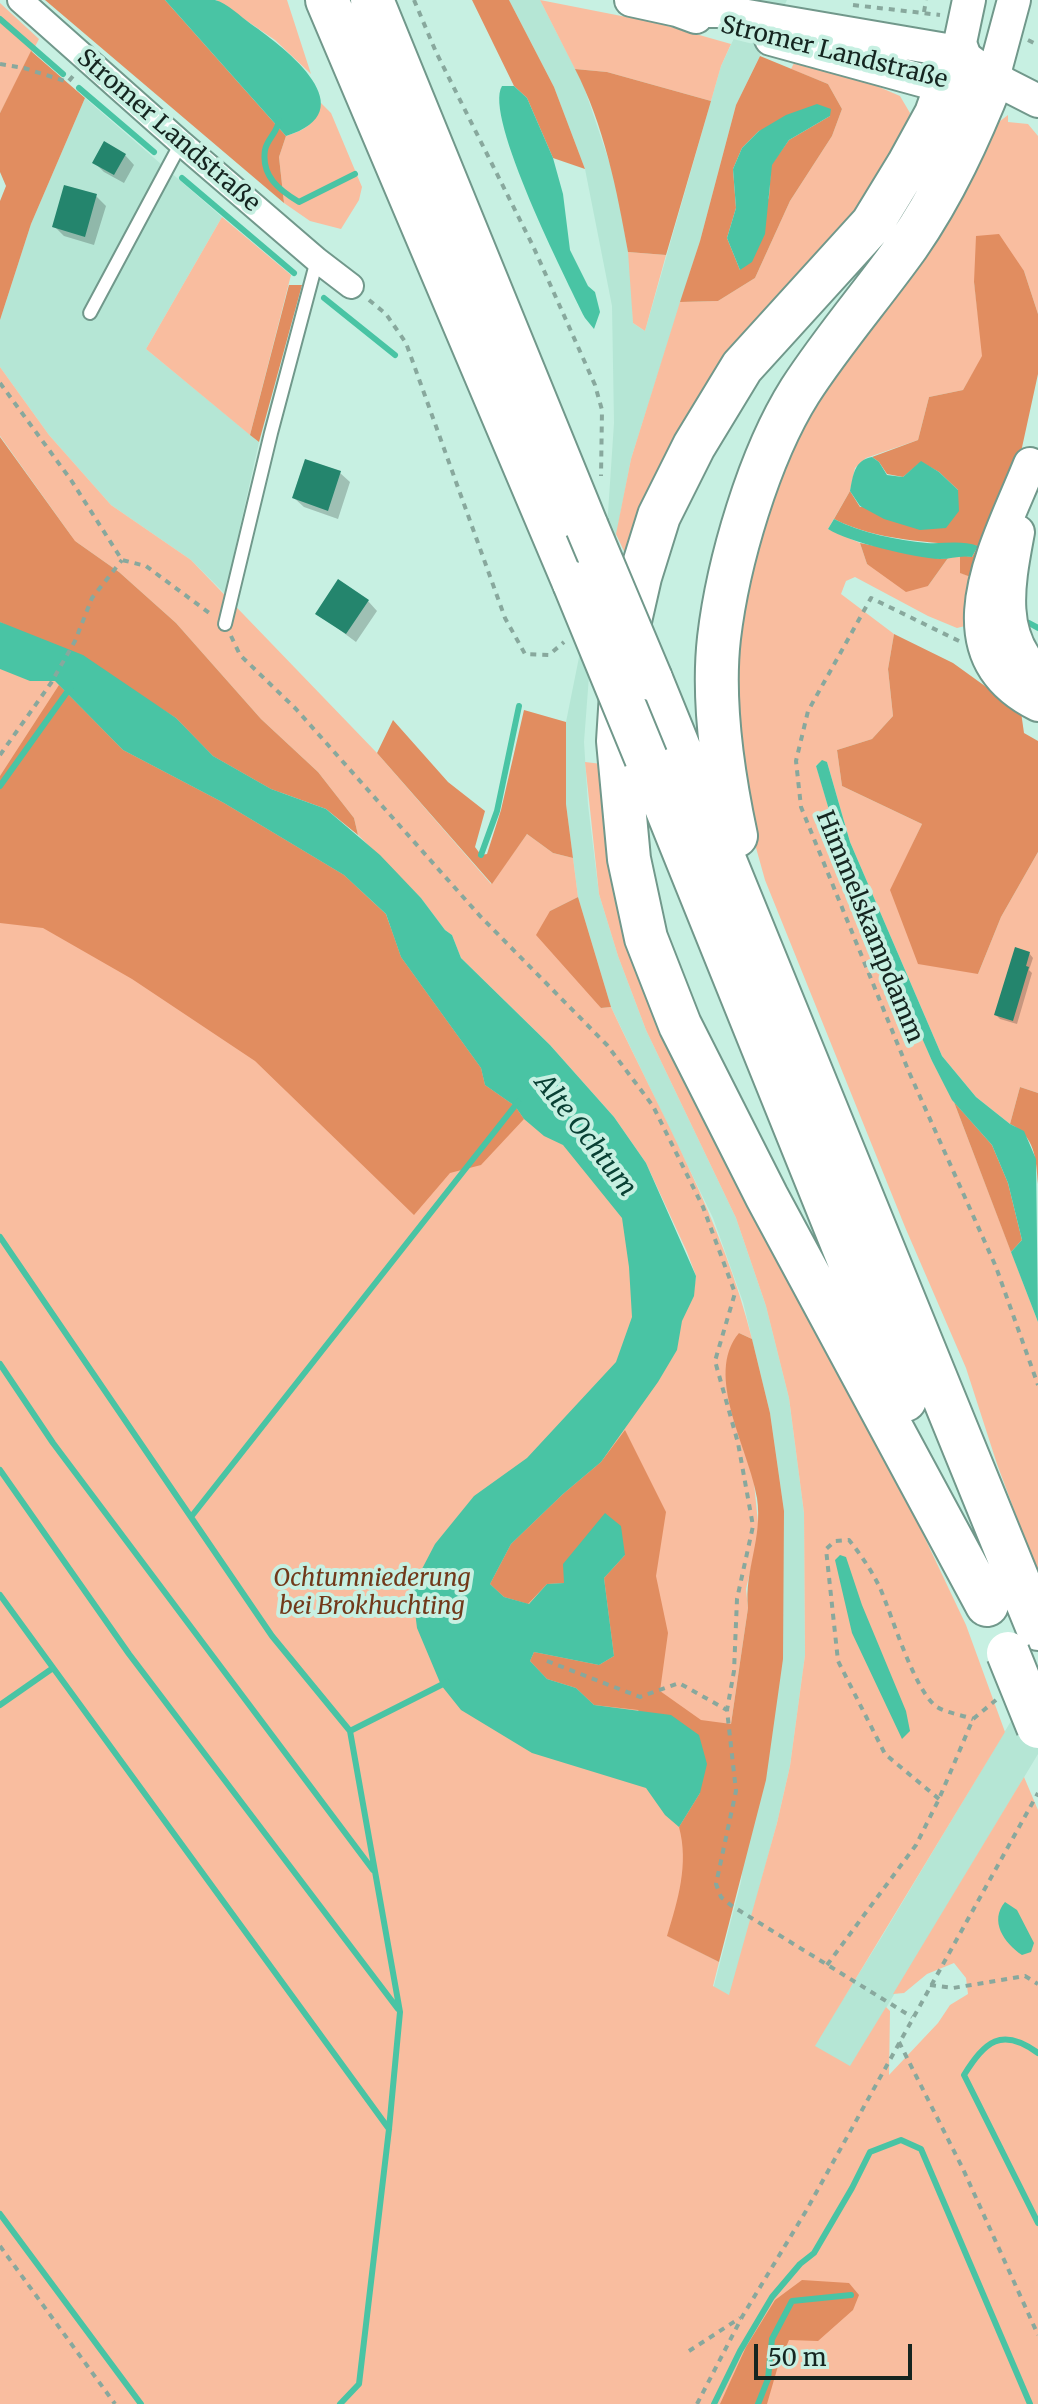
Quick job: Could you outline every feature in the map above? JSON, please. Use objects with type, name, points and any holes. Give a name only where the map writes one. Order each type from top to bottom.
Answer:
[{"type":"highway","points":[[327,0],[646,758],[987,1605]]},
{"type":"highway","points":[[372,0],[777,984],[1026,1632],[1038,1727]]},
{"type":"highway","points":[[952,69],[936,114],[872,224],[742,367],[694,446],[659,516],[640,577],[624,647],[618,741],[632,872],[646,938],[680,1025],[767,1197],[987,1605],[1026,1632]]},
{"type":"highway","points":[[777,984],[739,853],[725,783],[719,706],[719,638],[735,561],[761,471],[799,393],[908,245],[942,189],[971,132],[993,78]]},
{"type":"street","name":"Stromer Landstraße","points":[[20,0],[181,143],[351,286]]},
{"type":"street","name":"Stromer Landstraße","points":[[631,0],[993,78],[1038,101]]},
{"type":"street","points":[[952,69],[969,0]]},
{"type":"street","points":[[993,78],[1014,0]]},
{"type":"street","points":[[1034,449],[987,571],[979,622],[984,651],[998,677],[1038,705]]},
{"type":"street","points":[[1034,449],[1009,581],[1009,620],[1016,644],[1028,664],[1038,673]]},
{"type":"street","points":[[984,651],[1038,684]]},
{"type":"lane","points":[[90,313],[181,143]]},
{"type":"lane","points":[[225,624],[317,260]]},
{"type":"path","points":[[414,0],[436,52],[533,246],[595,385],[602,410],[600,484]]},
{"type":"path","points":[[924,12],[926,0]]},
{"type":"path","points":[[0,64],[68,82],[87,61]]},
{"type":"path","points":[[351,286],[386,314],[406,343],[505,618],[525,654],[549,655],[559,646]]},
{"type":"path","points":[[0,383],[71,480],[122,560],[146,566],[225,624],[240,655],[296,709],[480,916],[607,1045],[653,1106],[703,1207],[735,1293],[715,1361],[738,1443],[753,1526],[737,1599],[734,1671],[727,1710],[736,1791],[716,1884],[721,1897],[912,2017]]},
{"type":"path","points":[[0,755],[51,683],[71,648],[92,598],[122,560]]},
{"type":"path","name":"Himmelskampdamm","points":[[984,651],[922,625],[871,598],[808,711],[796,761],[801,807],[909,1072],[996,1267],[1038,1385]]},
{"type":"path","points":[[939,1799],[885,1754],[838,1661],[826,1549],[835,1541],[849,1540],[860,1554],[878,1586],[927,1696],[936,1706],[973,1719]]},
{"type":"path","points":[[547,1661],[640,1697],[679,1683],[727,1710]]},
{"type":"path","points":[[827,1965],[916,1845],[973,1719],[1000,1698]]},
{"type":"path","points":[[697,2404],[742,2317],[806,2211],[1038,1793]]},
{"type":"path","points":[[930,1985],[953,1988],[1025,1976],[1038,1984]]},
{"type":"path","points":[[899,2042],[963,2169],[1038,2335]]},
{"type":"path","points":[[0,2246],[115,2404]]},
{"type":"path","points":[[689,2351],[742,2317]]},
{"type":"shaded area","points":[[45,0],[165,0],[286,136],[279,157],[284,203]]},
{"type":"shaded area","points":[[472,0],[509,0],[554,87],[585,169],[553,158],[527,98],[514,86]]},
{"type":"shaded area","points":[[509,0],[540,0],[583,84],[615,179],[631,267],[633,323],[645,331],[721,66],[752,0],[787,0],[736,105],[700,241],[631,459],[589,676],[584,742],[599,894],[646,1030],[736,1218],[766,1306],[789,1398],[804,1513],[805,1655],[790,1766],[707,2080],[748,2152],[1038,1676],[1038,1754],[734,2262],[685,2097],[741,1882],[784,1511],[770,1413],[743,1302],[713,1218],[611,1007],[578,897],[566,804],[566,722],[608,513],[614,423],[612,306],[585,169],[554,87]]},
{"type":"shaded area","points":[[31,51],[85,98],[31,224],[0,320],[0,201],[6,186],[0,172],[0,113]]},
{"type":"shaded area","points":[[760,56],[828,84],[842,109],[832,136],[790,201],[755,278],[718,301],[680,302],[700,241],[736,105]],"holes":[[[830,116],[789,140],[771,165],[769,197],[740,270],[727,238],[736,208],[733,169],[742,148],[759,131]]]},
{"type":"shaded area","points":[[575,69],[607,72],[711,101],[666,255],[628,252],[602,135]]},
{"type":"shaded area","points":[[85,98],[222,217],[146,349],[259,442],[225,594],[191,560],[111,505],[49,435],[0,367],[0,320],[31,224]]},
{"type":"shaded area","points":[[999,234],[1024,271],[1038,314],[1038,374],[1021,452],[976,579],[960,573],[960,555],[972,557],[978,546],[886,536],[834,519],[850,491],[860,507],[958,490],[939,472],[921,462],[903,477],[887,474],[872,457],[918,440],[929,397],[963,390],[982,356],[974,282],[976,236]]},
{"type":"shaded area","points":[[289,285],[302,285],[259,442],[250,435]]},
{"type":"shaded area","points":[[0,437],[75,541],[119,572],[176,623],[261,719],[318,772],[354,818],[358,835],[326,809],[271,789],[213,756],[176,718],[134,691],[0,622]]},
{"type":"shaded area","points":[[860,543],[948,558],[928,586],[906,592],[867,564]]},
{"type":"shaded area","points":[[894,634],[953,663],[1021,712],[1024,733],[1038,741],[1038,852],[1001,917],[978,974],[918,964],[890,890],[922,824],[842,786],[837,750],[872,739],[893,716],[888,669]]},
{"type":"shaded area","points":[[59,685],[123,750],[224,803],[344,875],[386,914],[401,957],[481,1068],[485,1085],[515,1106],[524,1119],[481,1165],[450,1173],[414,1215],[255,1061],[132,979],[43,928],[0,923],[0,776]]},
{"type":"shaded area","points":[[524,710],[566,722],[566,804],[573,858],[553,853],[527,834],[492,884],[377,753],[393,720],[448,782],[485,811],[475,847],[481,855],[487,854],[501,810]]},
{"type":"shaded area","points":[[578,897],[611,1007],[601,1008],[536,935],[550,911]]},
{"type":"shaded area","points":[[1020,1087],[1038,1093],[1038,1184],[1033,1149],[1025,1135],[1010,1124]]},
{"type":"shaded area","points":[[954,1102],[992,1145],[1008,1183],[1022,1240],[1011,1252]]},
{"type":"shaded area","points":[[739,1333],[752,1339],[770,1413],[784,1511],[783,1659],[766,1780],[719,1962],[667,1936],[682,1868],[679,1827],[700,1793],[638,1710],[594,1705],[576,1688],[547,1679],[530,1661],[534,1652],[599,1665],[614,1656],[604,1578],[625,1555],[564,1583],[547,1584],[528,1604],[504,1597],[490,1584],[511,1544],[601,1462],[625,1430],[666,1512],[656,1576],[668,1633],[660,1691],[701,1720],[731,1724],[758,1527],[753,1479],[727,1391],[729,1350]]},
{"type":"shaded area","points":[[802,2280],[849,2283],[859,2295],[853,2310],[818,2341],[789,2340],[767,2404],[720,2404],[746,2347],[775,2300]]},
{"type":"green space","points":[[216,0],[287,0],[311,74],[275,40]]},
{"type":"green space","points":[[540,0],[657,23],[731,44],[711,101],[607,72],[575,69]]},
{"type":"green space","points":[[0,3],[39,39],[0,113]]},
{"type":"green space","points":[[796,59],[865,81],[900,96],[910,113],[906,139],[628,560],[616,534],[631,459],[680,302],[718,301],[755,278],[790,201],[832,136],[842,109],[828,84],[791,69]]},
{"type":"green space","points":[[321,103],[331,113],[362,187],[359,200],[341,229],[310,221],[284,203],[279,157],[286,136],[309,125]]},
{"type":"green space","points":[[1008,115],[1008,122],[1028,124],[1038,136],[1038,314],[1024,271],[974,282],[983,356],[963,390],[929,397],[918,440],[866,458],[855,468],[850,491],[828,529],[860,543],[867,564],[928,586],[948,558],[960,555],[961,573],[976,579],[969,625],[957,628],[855,577],[846,581],[841,594],[894,634],[888,669],[893,716],[872,739],[837,750],[842,786],[922,824],[891,890],[978,974],[1001,917],[1038,852],[1038,1093],[1020,1087],[1010,1124],[976,1097],[942,1056],[850,842],[827,762],[816,765],[837,837],[932,1061],[954,1102],[1038,1322],[1038,1574],[997,1464],[966,1368],[905,1227],[765,880],[741,794],[733,662],[756,529],[812,407],[995,125]]},
{"type":"green space","points":[[222,217],[291,275],[250,435],[146,349]]},
{"type":"green space","points":[[628,252],[666,255],[645,331],[633,323]]},
{"type":"green space","name":"Ochtumniederung bei Brokhuchting","points":[[0,367],[49,435],[111,505],[191,560],[377,753],[491,884],[527,834],[553,853],[573,858],[578,897],[550,911],[601,1008],[611,1007],[690,1170],[725,1253],[752,1339],[739,1333],[759,1533],[746,1589],[748,1608],[731,1724],[668,1936],[719,1962],[713,1986],[729,1995],[790,1766],[805,1655],[804,1513],[789,1398],[766,1306],[736,1218],[646,1030],[599,894],[585,762],[602,764],[612,857],[966,1625],[1005,1732],[815,2046],[850,2066],[886,2007],[890,2011],[889,2075],[938,2023],[950,2005],[968,1994],[966,1978],[954,1963],[927,1974],[904,1993],[893,1994],[1024,1777],[1038,1810],[1038,2404],[0,2404],[0,449],[74,539],[0,436]],"holes":[[[75,541],[119,572],[176,623],[261,719],[318,772],[354,818],[358,835],[421,898],[452,935],[461,958],[550,1045],[614,1117],[646,1163],[687,1252],[696,1276],[693,1297]]]},
{"type":"water","points":[[165,0],[220,2],[283,49],[312,80],[320,96],[320,111],[309,125],[286,136]]},
{"type":"water","points":[[502,86],[514,86],[527,98],[553,158],[563,194],[570,250],[588,286],[595,292],[600,312],[594,329],[585,318],[562,270],[515,163],[499,103]]},
{"type":"water","points":[[817,104],[831,109],[830,116],[789,140],[772,165],[765,234],[752,262],[740,270],[727,238],[736,208],[733,169],[742,148],[759,131],[786,115]]},
{"type":"water","points":[[872,457],[887,475],[903,477],[921,461],[939,472],[958,490],[959,511],[946,528],[920,530],[884,519],[860,506],[850,491],[852,480],[861,461]]},
{"type":"water","points":[[834,519],[892,538],[978,546],[972,557],[940,559],[915,556],[838,534],[828,529]]},
{"type":"water","name":"Alte Ochtum","points":[[0,622],[83,655],[176,718],[213,756],[271,789],[326,809],[380,855],[421,898],[452,935],[461,958],[550,1045],[614,1117],[646,1163],[696,1276],[694,1296],[682,1321],[677,1350],[601,1462],[511,1544],[490,1584],[504,1597],[529,1604],[547,1584],[564,1583],[563,1564],[605,1513],[621,1526],[625,1555],[604,1578],[614,1656],[599,1665],[534,1652],[530,1661],[547,1679],[576,1688],[594,1705],[671,1715],[699,1735],[707,1764],[700,1793],[679,1827],[665,1815],[646,1788],[532,1753],[461,1710],[441,1685],[417,1628],[412,1588],[435,1544],[474,1496],[527,1458],[616,1362],[632,1317],[622,1218],[563,1145],[544,1136],[524,1119],[515,1106],[485,1085],[481,1068],[401,957],[386,914],[344,875],[224,803],[123,750],[55,681],[30,681],[0,669]]},
{"type":"water","points":[[822,760],[827,762],[850,842],[942,1056],[976,1097],[1024,1131],[1036,1159],[1038,1322],[1011,1252],[1022,1240],[1008,1183],[992,1145],[952,1100],[932,1061],[837,837],[816,766]]},
{"type":"water","points":[[840,1555],[846,1557],[862,1605],[906,1711],[910,1731],[902,1739],[852,1633],[835,1560]]},
{"type":"water","points":[[1005,1902],[1017,1910],[1034,1943],[1031,1952],[1022,1955],[1004,1938],[998,1917]]},
{"type":"building","points":[[104,141],[126,154],[114,175],[92,163]]},
{"type":"building","points":[[64,185],[97,194],[85,237],[52,227]]},
{"type":"building","points":[[305,459],[341,471],[328,511],[292,498]]},
{"type":"building","points":[[338,579],[369,600],[346,634],[315,614]]},
{"type":"building","points":[[1015,947],[1030,952],[1026,966],[1029,967],[1013,1021],[994,1015]]},
{"type":"waterway","points":[[0,19],[63,74]]},
{"type":"waterway","points":[[79,88],[154,152]]},
{"type":"waterway","points":[[279,120],[266,146],[264,159],[273,181],[299,202],[355,174]]},
{"type":"waterway","points":[[182,178],[294,273]]},
{"type":"waterway","points":[[324,298],[395,355]]},
{"type":"waterway","points":[[1029,623],[1038,628]]},
{"type":"waterway","points":[[0,786],[70,688]]},
{"type":"waterway","points":[[481,855],[497,811],[519,706]]},
{"type":"waterway","points":[[191,1517],[518,1102]]},
{"type":"waterway","points":[[0,1237],[272,1636],[350,1731],[400,2012],[359,2384],[340,2404]]},
{"type":"waterway","points":[[0,1364],[53,1443],[373,1870]]},
{"type":"waterway","points":[[0,1470],[129,1654],[398,2009]]},
{"type":"waterway","points":[[0,1595],[389,2129]]},
{"type":"waterway","points":[[0,1705],[53,1668]]},
{"type":"waterway","points":[[350,1731],[447,1682]]},
{"type":"waterway","points":[[1038,2053],[1014,2040],[1004,2039],[987,2046],[964,2075],[1038,2223]]},
{"type":"waterway","points":[[714,2404],[772,2297],[800,2264],[814,2253],[870,2152],[901,2140],[921,2149],[1030,2404]]},
{"type":"waterway","points":[[0,2214],[141,2404]]},
{"type":"waterway","points":[[758,2404],[768,2379],[772,2339],[792,2301],[851,2295]]}]
